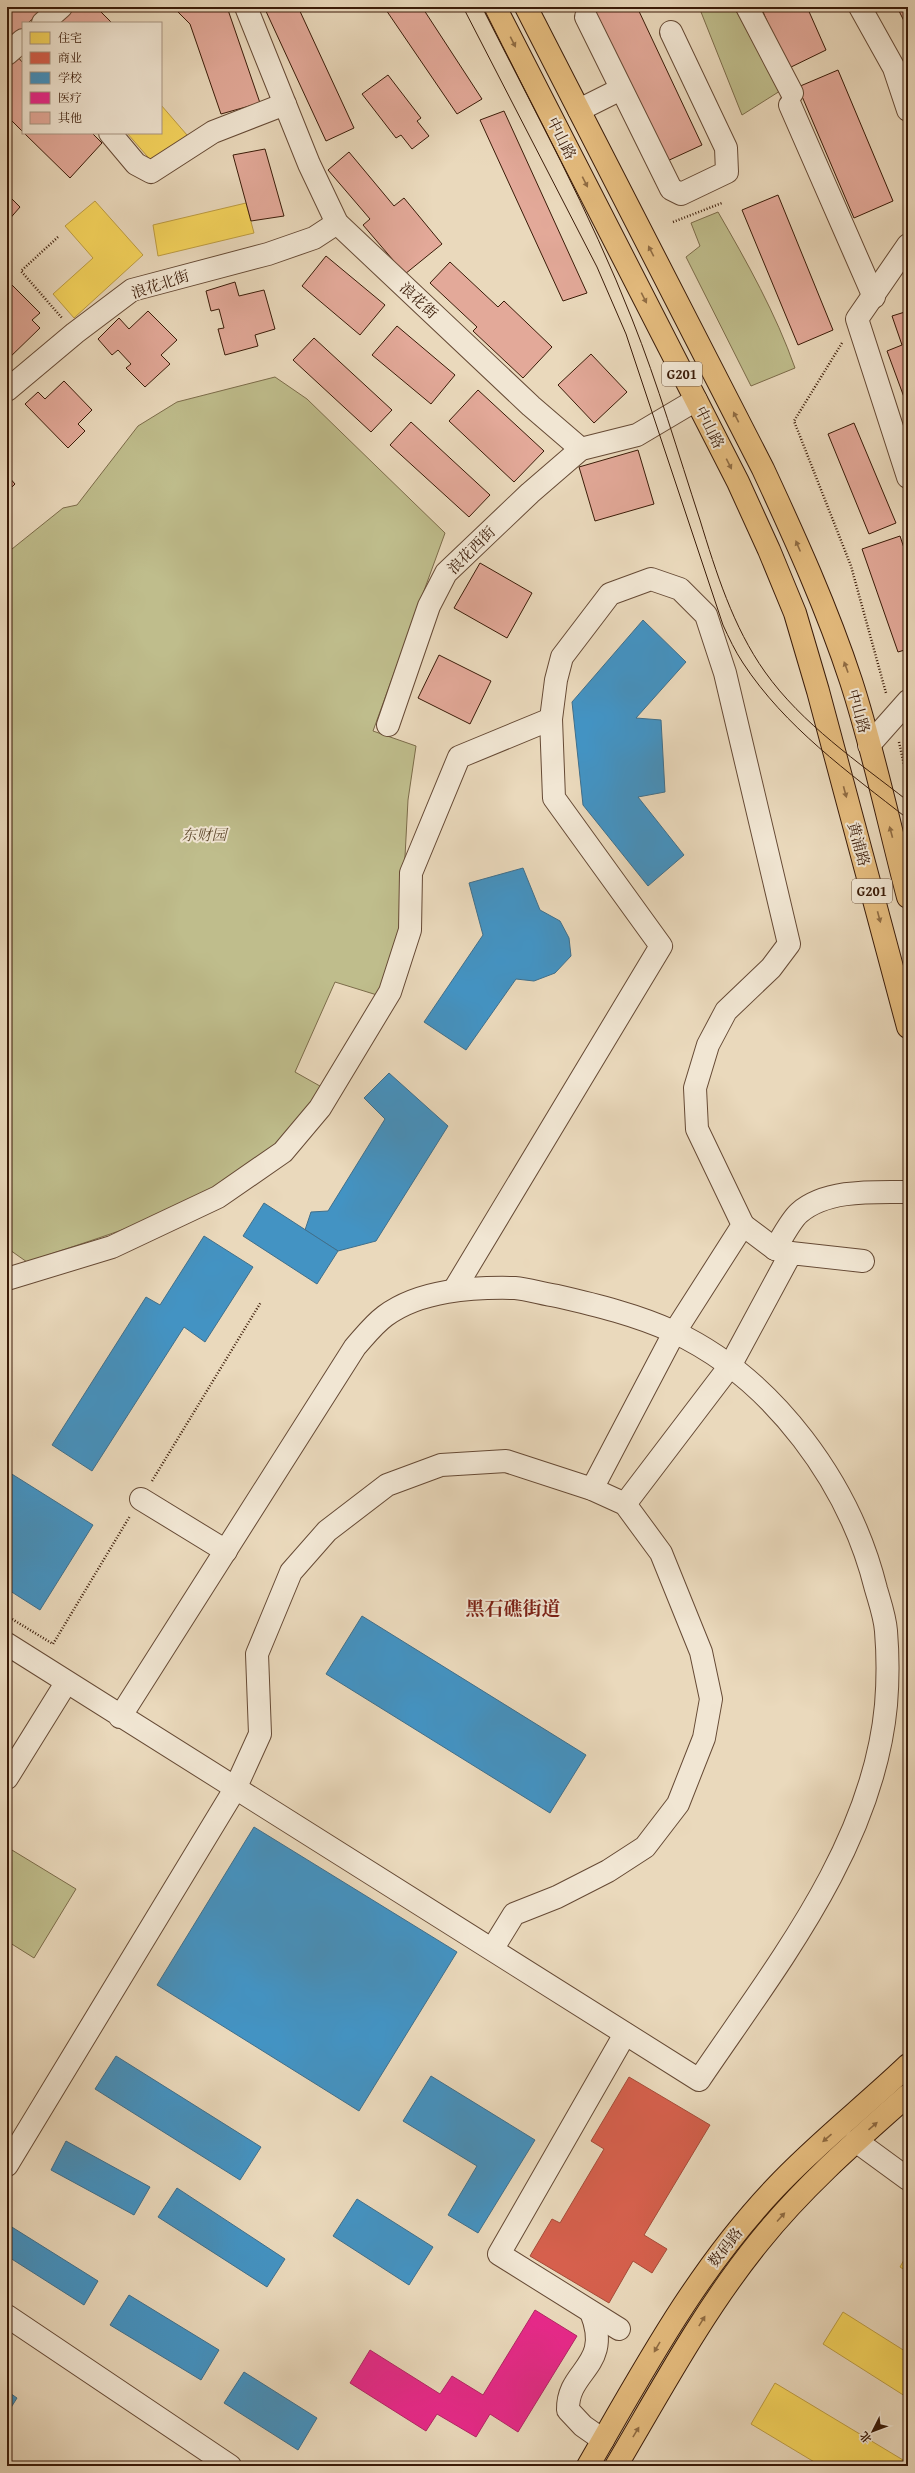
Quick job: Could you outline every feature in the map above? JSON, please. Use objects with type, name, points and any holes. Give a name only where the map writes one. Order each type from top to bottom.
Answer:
[{"type":"main road","name":"中山路","points":[[495,7],[738,482],[786,592],[818,691],[835,754]]},
{"type":"main road","name":"中山路","points":[[526,7],[763,469],[822,603],[848,674],[869,745]]},
{"type":"main road","name":"G201","points":[[869,745],[908,897]]},
{"type":"main road","name":"黄浦路","points":[[835,754],[908,1027]]},
{"type":"main road","name":"数码路","points":[[588,2466],[680,2308],[741,2226],[786,2177],[908,2065]]},
{"type":"main road","name":"数码路","points":[[616,2466],[703,2320],[729,2281],[760,2241],[792,2204],[856,2141],[908,2095]]},
{"type":"street","points":[[44,22],[61,7]]},
{"type":"street","name":"浪花街","points":[[246,7],[310,164],[337,223],[531,406],[581,449]]},
{"type":"street","points":[[747,7],[791,99],[834,205],[874,297]]},
{"type":"street","points":[[860,7],[894,68],[908,110]]},
{"type":"street","points":[[586,17],[671,189],[681,194],[727,172],[726,148],[671,32]]},
{"type":"street","points":[[579,110],[621,89]]},
{"type":"street","points":[[111,134],[136,164],[150,172],[212,132],[285,104]]},
{"type":"street","name":"浪花北街","points":[[7,390],[75,333],[132,290],[268,254],[314,238],[337,223]]},
{"type":"street","points":[[908,245],[874,297],[857,319],[908,477]]},
{"type":"street","points":[[581,449],[637,435],[696,400]]},
{"type":"street","name":"浪花西街","points":[[388,725],[430,606],[446,573],[530,493],[581,449]]},
{"type":"street","points":[[454,1290],[661,946],[554,798],[551,718],[556,680],[562,657],[610,594],[651,578],[680,589],[706,615],[725,673],[789,944],[771,968],[726,1011],[708,1045],[696,1088],[697,1129],[743,1225],[783,1251],[863,1261]]},
{"type":"street","points":[[869,745],[908,701]]},
{"type":"street","points":[[7,1278],[112,1247],[218,1197],[283,1152],[320,1108],[390,992],[410,930],[411,873],[459,756],[551,718]]},
{"type":"street","points":[[625,1504],[730,1366],[783,1251],[798,1214],[809,1206],[828,1198],[858,1193],[908,1192]]},
{"type":"street","points":[[592,1488],[674,1333],[743,1225]]},
{"type":"street","points":[[7,1644],[120,1717],[493,1948],[699,2080],[798,1934],[856,1826],[880,1750],[886,1702],[886,1629],[867,1556],[847,1506],[813,1451],[767,1398],[730,1366],[674,1333],[595,1304],[518,1288],[454,1290],[410,1303],[385,1316],[355,1347],[120,1717]]},
{"type":"street","points":[[7,2165],[236,1789],[260,1734],[257,1654],[291,1572],[327,1531],[387,1485],[441,1466],[506,1461],[592,1488],[625,1504],[661,1553],[701,1652],[711,1699],[704,1738],[678,1804],[645,1847],[608,1871],[557,1897],[514,1914],[493,1948]]},
{"type":"street","points":[[141,1499],[226,1551]]},
{"type":"street","points":[[7,1778],[66,1683]]},
{"type":"street","points":[[619,2329],[499,2254],[625,2034]]},
{"type":"street","points":[[856,2141],[907,2177]]},
{"type":"street","points":[[591,2312],[598,2336],[597,2350],[568,2398],[568,2410],[583,2426],[603,2440]]},
{"type":"street","points":[[7,2316],[230,2466]]},
{"type":"path","points":[[674,222],[722,203]]},
{"type":"path","points":[[58,237],[21,271],[75,333]]},
{"type":"path","points":[[857,319],[794,421],[851,566],[893,718],[908,783]]},
{"type":"green space","points":[[699,7],[734,7],[780,91],[742,115]]},
{"type":"green space","points":[[718,212],[770,308],[795,368],[751,386],[686,257],[700,246],[691,223]]},
{"type":"green space","name":"东财园","points":[[275,377],[307,399],[445,533],[373,731],[416,746],[408,800],[401,932],[377,995],[335,982],[295,1072],[327,1090],[299,1122],[269,1151],[247,1169],[222,1185],[169,1212],[27,1262],[7,1248],[7,553],[63,508],[77,505],[138,426],[177,402]]},
{"type":"green space","points":[[7,1847],[76,1889],[34,1958],[7,1941]]},
{"type":"building: 住宅","points":[[162,106],[187,135],[154,164],[128,134],[162,134]]},
{"type":"building: 住宅","points":[[95,201],[143,255],[74,318],[53,294],[93,258],[65,226]]},
{"type":"building: 住宅","points":[[246,203],[254,233],[158,256],[153,225]]},
{"type":"building: 住宅","points":[[908,2253],[908,2272],[900,2267]]},
{"type":"building: 住宅","points":[[843,2312],[908,2353],[908,2398],[823,2344]]},
{"type":"building: 住宅","points":[[775,2383],[908,2463],[908,2466],[821,2466],[751,2424]]},
{"type":"building: 商业","points":[[629,2077],[710,2125],[644,2235],[667,2249],[652,2273],[633,2261],[609,2303],[530,2256],[552,2219],[560,2223],[604,2149],[591,2141]]},
{"type":"building: 学校","points":[[643,620],[686,662],[636,718],[661,720],[665,792],[638,797],[684,855],[648,886],[583,805],[572,702]]},
{"type":"building: 学校","points":[[523,868],[540,910],[560,921],[569,938],[571,956],[555,973],[534,981],[516,979],[466,1050],[424,1022],[483,935],[469,883]]},
{"type":"building: 学校","points":[[389,1073],[448,1126],[376,1241],[338,1251],[305,1230],[311,1212],[328,1211],[385,1119],[364,1098]]},
{"type":"building: 学校","points":[[264,1203],[338,1251],[317,1284],[243,1236]]},
{"type":"building: 学校","points":[[204,1236],[253,1267],[205,1342],[184,1327],[92,1471],[52,1445],[146,1297],[160,1305]]},
{"type":"building: 学校","points":[[7,1471],[93,1525],[40,1610],[7,1589]]},
{"type":"building: 学校","points":[[362,1616],[586,1755],[550,1813],[326,1674]]},
{"type":"building: 学校","points":[[254,1827],[457,1952],[359,2111],[157,1985]]},
{"type":"building: 学校","points":[[116,2056],[261,2147],[240,2180],[95,2089]]},
{"type":"building: 学校","points":[[431,2076],[535,2140],[478,2233],[448,2215],[477,2166],[403,2121]]},
{"type":"building: 学校","points":[[66,2141],[150,2187],[134,2215],[51,2170]]},
{"type":"building: 学校","points":[[177,2188],[285,2259],[267,2287],[158,2217]]},
{"type":"building: 学校","points":[[357,2199],[433,2247],[409,2285],[333,2236]]},
{"type":"building: 学校","points":[[7,2224],[98,2281],[84,2305],[7,2256]]},
{"type":"building: 学校","points":[[129,2295],[219,2350],[201,2380],[110,2325]]},
{"type":"building: 学校","points":[[244,2372],[317,2418],[298,2450],[224,2403]]},
{"type":"building: 学校","points":[[7,2391],[17,2398],[7,2414]]},
{"type":"building: 医疗","points":[[535,2310],[577,2336],[518,2432],[490,2414],[476,2437],[437,2414],[426,2431],[350,2383],[370,2350],[440,2394],[452,2376],[483,2395]]},
{"type":"building: 其他","points":[[7,7],[46,7],[29,22],[22,22],[22,29],[7,42]]},
{"type":"building: 其他","points":[[75,7],[96,7],[111,22],[59,22]]},
{"type":"building: 其他","points":[[173,7],[227,7],[260,103],[221,114],[190,24]]},
{"type":"building: 其他","points":[[264,7],[298,7],[354,128],[326,141]]},
{"type":"building: 其他","points":[[384,7],[422,7],[482,99],[457,114]]},
{"type":"building: 其他","points":[[592,7],[637,7],[702,145],[665,162]]},
{"type":"building: 其他","points":[[761,7],[807,7],[826,50],[787,69]]},
{"type":"building: 其他","points":[[897,7],[908,7],[908,29]]},
{"type":"building: 其他","points":[[17,56],[22,62],[22,131],[7,116],[7,65]]},
{"type":"building: 其他","points":[[838,70],[893,201],[854,218],[798,87]]},
{"type":"building: 其他","points":[[388,75],[421,118],[417,121],[429,136],[412,149],[401,135],[396,138],[362,94]]},
{"type":"building: 其他","points":[[504,111],[587,293],[563,301],[480,120]]},
{"type":"building: 其他","points":[[25,134],[93,134],[102,143],[70,178]]},
{"type":"building: 其他","points":[[265,149],[284,216],[251,221],[233,155]]},
{"type":"building: 其他","points":[[349,152],[394,206],[404,198],[442,244],[405,274],[363,225],[370,219],[328,170]]},
{"type":"building: 其他","points":[[7,194],[20,207],[7,222]]},
{"type":"building: 其他","points":[[778,195],[833,330],[798,345],[742,210]]},
{"type":"building: 其他","points":[[326,256],[385,305],[360,335],[302,286]]},
{"type":"building: 其他","points":[[450,262],[498,307],[504,301],[552,347],[523,378],[473,331],[477,327],[430,283]]},
{"type":"building: 其他","points":[[7,280],[40,313],[32,320],[40,328],[7,360],[7,333],[12,328],[7,323]]},
{"type":"building: 其他","points":[[235,282],[239,296],[264,290],[275,329],[255,335],[258,346],[225,355],[218,329],[224,328],[219,309],[211,311],[206,291]]},
{"type":"building: 其他","points":[[148,311],[177,340],[161,355],[170,364],[145,387],[126,368],[131,364],[118,350],[112,355],[98,339],[119,318],[129,329]]},
{"type":"building: 其他","points":[[908,311],[908,408],[887,351],[902,345],[892,316]]},
{"type":"building: 其他","points":[[397,326],[455,375],[431,404],[372,355]]},
{"type":"building: 其他","points":[[314,338],[392,410],[371,432],[293,360]]},
{"type":"building: 其他","points":[[591,354],[627,392],[594,423],[558,385]]},
{"type":"building: 其他","points":[[64,381],[92,410],[78,424],[85,431],[68,448],[25,404],[38,392],[45,399]]},
{"type":"building: 其他","points":[[478,390],[544,451],[514,482],[449,421]]},
{"type":"building: 其他","points":[[411,422],[490,495],[469,517],[390,445]]},
{"type":"building: 其他","points":[[854,423],[896,523],[869,534],[828,434]]},
{"type":"building: 其他","points":[[638,450],[654,504],[595,521],[579,467]]},
{"type":"building: 其他","points":[[7,475],[15,484],[7,492]]},
{"type":"building: 其他","points":[[900,536],[908,560],[908,649],[898,652],[862,549]]},
{"type":"building: 其他","points":[[480,563],[532,593],[507,638],[454,608]]},
{"type":"building: 其他","points":[[439,655],[491,681],[470,724],[418,698]]},
{"type":"tram line","points":[[463,7],[597,267],[626,334],[723,625],[735,649],[743,663],[760,686],[778,708],[798,728],[840,766],[908,819]]},
{"type":"tram line","points":[[483,7],[580,200],[616,279],[668,419],[726,599],[744,637],[765,672],[796,709],[851,757],[908,801]]},
{"type":"district","name":"黑石礁街道","points":[[513,1608]]}]
